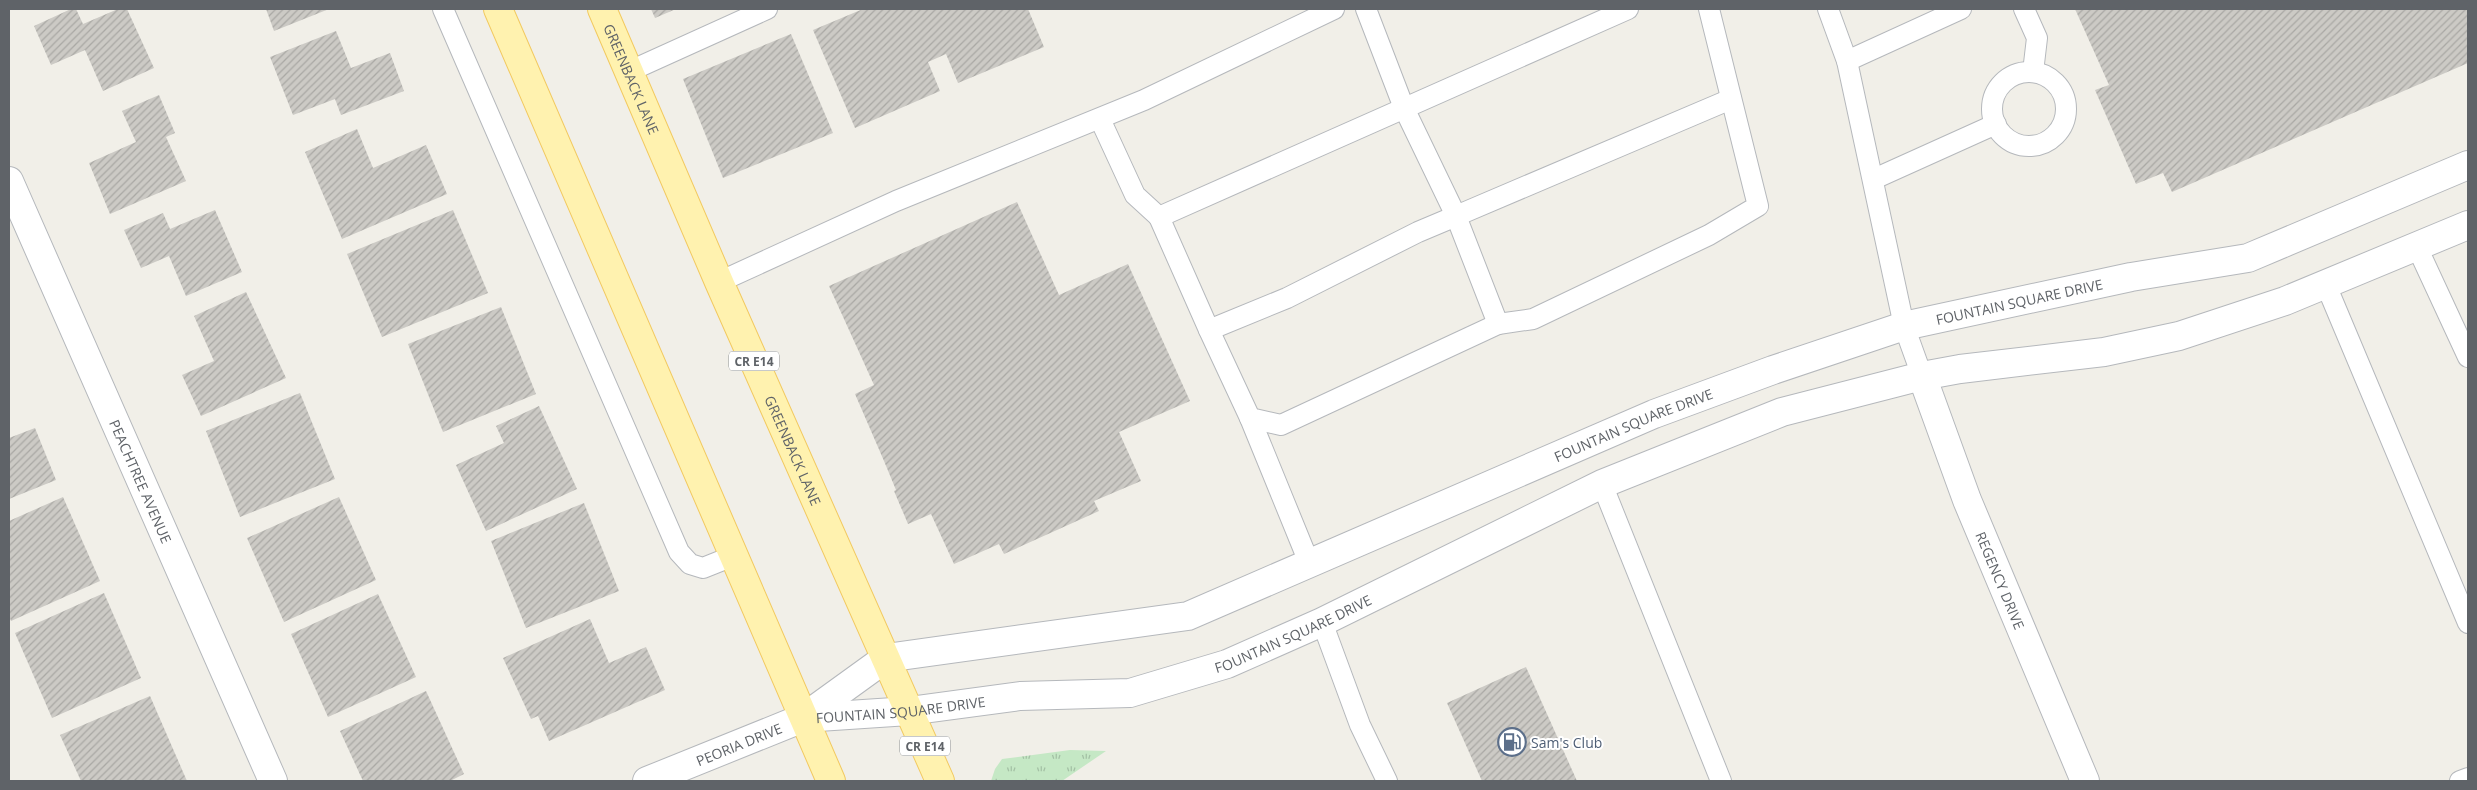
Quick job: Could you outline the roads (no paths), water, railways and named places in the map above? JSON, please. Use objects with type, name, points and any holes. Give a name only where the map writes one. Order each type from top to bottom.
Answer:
[{"type":"main road","points":[[498,9],[831,781]]},
{"type":"main road","name":"GREENBACK LANE","points":[[602,9],[719,282],[940,781]]},
{"type":"street","name":"FOUNTAIN SQUARE DRIVE","points":[[803,718],[886,658],[1188,616],[1310,565],[1654,414],[1774,370],[1904,326],[2131,277],[2248,258],[2468,165]]},
{"type":"street","name":"PEACHTREE AVENUE","points":[[9,181],[273,781]]},
{"type":"street","name":"FOUNTAIN SQUARE DRIVE","points":[[803,718],[909,711],[1020,696],[1130,693],[1227,664],[1322,622],[1602,484],[1782,412],[1922,376],[1960,369],[2104,352],[2179,336],[2285,301],[2468,225]]},
{"type":"street","name":"REGENCY DRIVE","points":[[1922,376],[1967,500],[2011,600],[2085,781]]},
{"type":"street","name":"PEORIA DRIVE","points":[[647,781],[803,718]]},
{"type":"lane","points":[[443,9],[679,552],[690,564],[703,568],[733,556]]},
{"type":"lane","points":[[630,71],[767,9]]},
{"type":"lane","points":[[719,282],[896,201],[1144,100],[1334,9]]},
{"type":"lane","points":[[1366,9],[1404,108],[1456,216],[1498,324]]},
{"type":"lane","points":[[1159,217],[1628,9]]},
{"type":"lane","points":[[1250,418],[1281,425],[1498,324],[1533,319],[1709,235],[1758,206],[1709,9]]},
{"type":"lane","points":[[1828,9],[1847,61],[1874,179],[1904,326],[1922,376]]},
{"type":"lane","points":[[1847,61],[1960,9]]},
{"type":"lane","points":[[2024,9],[2037,38],[2033,72]]},
{"type":"lane","points":[[2033,72],[2045,76],[2055,83],[2062,94],[2066,106],[2065,118],[2059,130],[2050,139],[2038,144],[2026,145],[2014,142],[2003,135],[1996,124],[1992,102],[1996,92],[2011,76],[2033,72]]},
{"type":"lane","points":[[1209,330],[1287,298],[1418,232],[1730,99]]},
{"type":"lane","points":[[1100,119],[1135,195],[1159,217],[1250,418],[1310,565]]},
{"type":"lane","points":[[1874,179],[1996,124]]},
{"type":"lane","points":[[2417,247],[2468,357]]},
{"type":"lane","points":[[2326,285],[2468,623]]},
{"type":"lane","points":[[1602,484],[1721,781]]},
{"type":"lane","points":[[1322,622],[1360,725],[1388,781]]},
{"type":"lane","points":[[2460,781],[2468,778]]},
{"type":"place","name":"Sam's Club","points":[[1512,742]]}]
